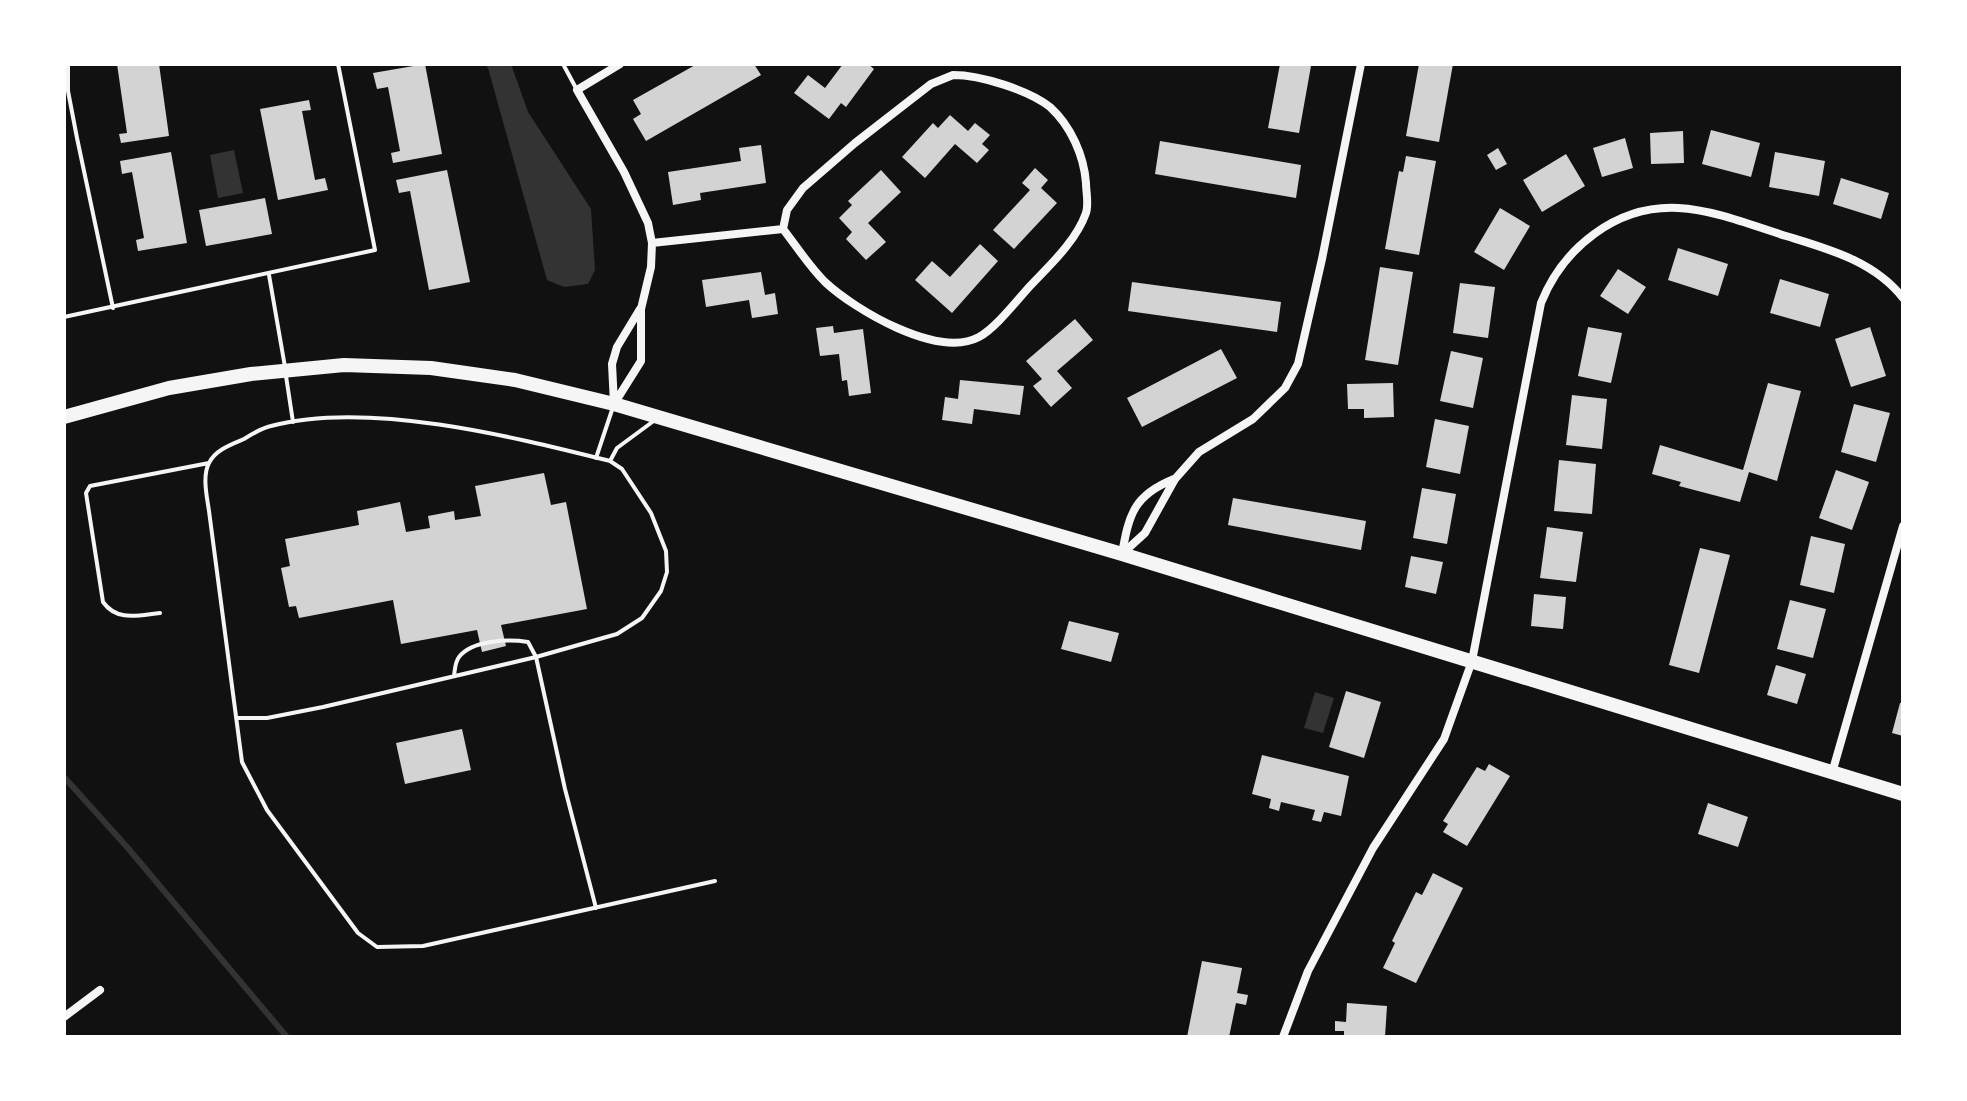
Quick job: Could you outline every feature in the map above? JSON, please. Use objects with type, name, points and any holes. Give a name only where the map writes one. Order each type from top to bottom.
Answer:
[{"type":"main road","points":[[64,417],[169,388],[251,374],[344,365],[431,368],[515,380],[614,404],[1122,554],[1903,794]]},
{"type":"street","points":[[614,404],[641,361],[641,309],[651,267],[652,243],[648,223],[624,172],[577,90],[620,64]]},
{"type":"street","points":[[1122,554],[1145,533],[1175,479],[1199,452],[1253,419],[1285,388],[1298,364],[1361,64]]},
{"type":"street","points":[[953,75],[985,78],[1049,107],[1069,130],[1085,165],[1087,209],[1067,245],[979,337],[954,343],[915,337],[853,302],[811,267],[783,229],[787,210],[803,188],[931,84],[953,75]]},
{"type":"street","points":[[1283,1037],[1308,971],[1373,848],[1444,739],[1472,661],[1541,303],[1574,249],[1603,227],[1634,214],[1681,208],[1722,215],[1841,253],[1882,276],[1903,298]]},
{"type":"street","points":[[652,243],[783,229]]},
{"type":"street","points":[[614,404],[614,355],[641,309]]},
{"type":"street","points":[[1122,554],[1128,521],[1135,507],[1144,495],[1175,479]]},
{"type":"street","points":[[1832,773],[1903,526]]},
{"type":"street","points":[[64,1017],[100,990]]},
{"type":"lane","points":[[68,64],[68,91],[113,308]]},
{"type":"lane","points":[[64,317],[375,250],[338,64]]},
{"type":"lane","points":[[563,64],[577,90]]},
{"type":"lane","points":[[269,275],[293,422]]},
{"type":"lane","points":[[596,458],[614,404]]},
{"type":"lane","points":[[610,461],[617,448],[659,417]]},
{"type":"lane","points":[[236,718],[267,718],[536,657],[617,634],[642,618],[661,591],[667,572],[666,551],[651,513],[622,469],[610,461],[461,428],[394,420],[311,419],[269,426],[222,449],[209,463],[206,481],[209,511],[236,718],[242,762],[267,810],[358,933],[377,947],[423,946],[715,881]]},
{"type":"lane","points":[[160,613],[127,616],[108,609],[100,593],[86,493],[90,486],[209,463]]},
{"type":"lane","points":[[454,676],[456,660],[469,648],[513,640],[528,642],[536,657],[565,789],[596,908]]},
{"type":"shaded area","points":[[485,64],[511,64],[528,112],[591,209],[595,270],[588,284],[564,287],[547,280]]},
{"type":"shaded area","points":[[234,150],[243,193],[218,198],[210,155]]},
{"type":"shaded area","points":[[1315,692],[1334,698],[1323,733],[1304,728]]},
{"type":"building","points":[[117,64],[159,64],[169,136],[121,143],[119,134],[127,133]]},
{"type":"building","points":[[425,64],[442,154],[393,163],[391,153],[400,151],[388,87],[377,89],[373,73]]},
{"type":"building","points":[[697,64],[754,64],[761,75],[646,141],[633,119],[641,114],[633,100]]},
{"type":"building","points":[[843,64],[868,64],[874,69],[846,107],[841,103],[829,119],[794,93],[808,75],[825,88]]},
{"type":"building","points":[[1280,64],[1311,66],[1299,133],[1268,128]]},
{"type":"building","points":[[1419,64],[1453,64],[1439,142],[1406,136]]},
{"type":"building","points":[[309,100],[311,110],[302,111],[315,180],[325,178],[328,190],[278,200],[260,109]]},
{"type":"building","points":[[950,115],[968,131],[975,123],[990,135],[982,144],[989,150],[977,163],[955,144],[925,178],[902,157],[933,123],[938,128]]},
{"type":"building","points":[[1711,130],[1760,143],[1751,177],[1702,164]]},
{"type":"building","points":[[1683,131],[1684,163],[1651,164],[1650,133]]},
{"type":"building","points":[[1625,138],[1633,168],[1602,177],[1593,148]]},
{"type":"building","points":[[1160,141],[1301,165],[1296,198],[1155,174]]},
{"type":"building","points":[[761,145],[766,183],[700,193],[701,200],[673,205],[668,172],[741,161],[739,148]]},
{"type":"building","points":[[1498,148],[1507,164],[1496,170],[1487,155]]},
{"type":"building","points":[[171,152],[187,243],[138,251],[136,240],[144,238],[132,172],[122,174],[120,161]]},
{"type":"building","points":[[1775,152],[1825,161],[1819,196],[1769,187]]},
{"type":"building","points":[[1566,154],[1585,186],[1542,212],[1523,180]]},
{"type":"building","points":[[1406,156],[1436,161],[1419,255],[1385,249],[1399,171],[1403,172]]},
{"type":"building","points":[[1035,168],[1048,180],[1041,188],[1057,203],[1014,249],[993,230],[1030,190],[1022,183]]},
{"type":"building","points":[[447,170],[470,282],[429,290],[410,191],[399,193],[396,180]]},
{"type":"building","points":[[881,170],[901,192],[868,223],[886,242],[866,260],[846,239],[852,232],[839,218],[852,205],[848,201]]},
{"type":"building","points":[[1841,178],[1889,193],[1881,219],[1833,204]]},
{"type":"building","points":[[265,198],[272,234],[206,246],[199,210]]},
{"type":"building","points":[[1500,208],[1530,226],[1504,270],[1474,252]]},
{"type":"building","points":[[980,244],[998,261],[952,313],[915,280],[932,261],[950,277]]},
{"type":"building","points":[[1678,248],[1728,264],[1718,296],[1668,280]]},
{"type":"building","points":[[1380,267],[1413,272],[1398,365],[1365,360]]},
{"type":"building","points":[[1618,269],[1646,287],[1628,314],[1600,296]]},
{"type":"building","points":[[761,272],[765,295],[775,293],[778,314],[752,318],[749,300],[706,307],[702,280]]},
{"type":"building","points":[[1780,279],[1829,294],[1820,327],[1770,313]]},
{"type":"building","points":[[1132,282],[1281,302],[1277,332],[1128,311]]},
{"type":"building","points":[[1460,283],[1495,287],[1488,338],[1453,333]]},
{"type":"building","points":[[1075,319],[1093,340],[1057,371],[1072,388],[1051,407],[1033,386],[1042,379],[1026,361]]},
{"type":"building","points":[[833,326],[834,333],[863,329],[871,393],[849,396],[847,380],[842,381],[839,354],[820,356],[816,328]]},
{"type":"building","points":[[1588,327],[1622,333],[1611,383],[1578,376]]},
{"type":"building","points":[[1870,327],[1886,376],[1851,387],[1835,339]]},
{"type":"building","points":[[1221,349],[1237,378],[1142,427],[1127,398]]},
{"type":"building","points":[[1451,351],[1483,358],[1473,408],[1440,401]]},
{"type":"building","points":[[960,380],[1024,386],[1020,415],[974,409],[972,424],[942,420],[945,397],[958,399]]},
{"type":"building","points":[[1393,383],[1394,417],[1364,418],[1364,409],[1348,409],[1347,384]]},
{"type":"building","points":[[1768,383],[1801,391],[1777,481],[1749,472],[1740,502],[1679,486],[1681,482],[1652,474],[1660,445],[1743,470]]},
{"type":"building","points":[[1572,395],[1607,399],[1602,449],[1566,445]]},
{"type":"building","points":[[1854,404],[1890,413],[1876,462],[1841,452]]},
{"type":"building","points":[[1435,419],[1469,426],[1460,474],[1426,467]]},
{"type":"building","points":[[1559,460],[1596,464],[1592,514],[1554,511]]},
{"type":"building","points":[[1836,470],[1869,482],[1852,530],[1819,518]]},
{"type":"building","points":[[544,473],[551,505],[566,502],[587,609],[501,625],[506,646],[482,652],[477,630],[401,644],[393,600],[299,618],[296,606],[289,607],[281,568],[290,566],[285,539],[359,525],[357,511],[400,502],[406,532],[430,528],[428,516],[454,511],[455,520],[481,516],[475,486]]},
{"type":"building","points":[[1422,488],[1456,494],[1447,544],[1413,538]]},
{"type":"building","points":[[1233,498],[1366,521],[1361,550],[1228,525]]},
{"type":"building","points":[[1547,527],[1583,532],[1576,582],[1540,578]]},
{"type":"building","points":[[1811,536],[1845,544],[1834,593],[1800,585]]},
{"type":"building","points":[[1700,548],[1730,555],[1699,673],[1669,665]]},
{"type":"building","points":[[1411,556],[1443,562],[1436,594],[1405,587]]},
{"type":"building","points":[[1534,594],[1566,597],[1563,629],[1531,626]]},
{"type":"building","points":[[1790,600],[1826,609],[1813,658],[1777,649]]},
{"type":"building","points":[[1069,621],[1119,633],[1111,662],[1061,649]]},
{"type":"building","points":[[1776,665],[1806,674],[1797,704],[1767,695]]},
{"type":"building","points":[[1346,691],[1381,702],[1364,758],[1329,747]]},
{"type":"building","points":[[1900,703],[1903,703],[1903,736],[1892,733]]},
{"type":"building","points":[[462,729],[471,770],[405,784],[396,743]]},
{"type":"building","points":[[1262,755],[1349,776],[1341,816],[1324,812],[1321,822],[1312,820],[1315,810],[1281,802],[1279,811],[1269,808],[1271,799],[1252,794]]},
{"type":"building","points":[[1489,764],[1510,776],[1467,846],[1443,832],[1448,824],[1443,821],[1477,767],[1485,771]]},
{"type":"building","points":[[1708,803],[1748,817],[1738,847],[1698,834]]},
{"type":"building","points":[[1433,873],[1463,888],[1416,983],[1383,968],[1395,943],[1392,941],[1416,892],[1422,895]]},
{"type":"building","points":[[1202,961],[1242,968],[1237,993],[1248,995],[1246,1005],[1236,1003],[1229,1037],[1187,1037]]},
{"type":"building","points":[[1347,1003],[1387,1006],[1385,1037],[1344,1037],[1344,1031],[1335,1031],[1335,1021],[1346,1022]]},
{"type":"waterway","points":[[64,777],[287,1037]]}]
